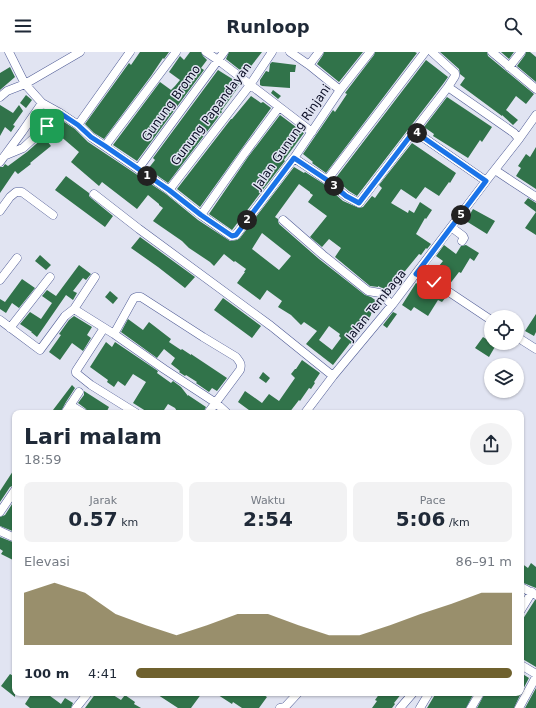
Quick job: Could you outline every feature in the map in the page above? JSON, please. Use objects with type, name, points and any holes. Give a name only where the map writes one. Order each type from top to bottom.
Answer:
[{"type":"street","points":[[9,52],[25,84],[42,103],[78,125],[91,137],[169,190],[201,215],[278,107]]},
{"type":"street","points":[[0,97],[7,91],[25,84],[80,52]]},
{"type":"street","points":[[78,125],[130,52]]},
{"type":"street","points":[[105,146],[176,52]]},
{"type":"street","points":[[206,52],[312,132]]},
{"type":"street","name":"Gunung Bromo","points":[[138,169],[224,52]]},
{"type":"street","name":"Gunung Papandayan","points":[[169,190],[250,85],[272,52]]},
{"type":"street","points":[[290,52],[340,90]]},
{"type":"street","points":[[309,65],[319,52]]},
{"type":"street","name":"Jalan Gunung Rinjani","points":[[201,215],[232,236],[236,235],[294,158],[340,90],[370,52]]},
{"type":"street","points":[[327,180],[425,52]]},
{"type":"street","points":[[294,158],[327,180],[346,196],[360,203],[455,76],[455,73],[432,52]]},
{"type":"street","points":[[492,52],[536,89]]},
{"type":"street","points":[[509,67],[521,52]]},
{"type":"street","points":[[448,87],[514,133],[519,139]]},
{"type":"street","points":[[3,159],[42,103]]},
{"type":"street","points":[[3,159],[23,148],[60,113]]},
{"type":"street","name":"Jalan Tembaga","points":[[307,410],[416,274],[455,230],[486,181],[536,115]]},
{"type":"street","points":[[414,131],[486,181]]},
{"type":"street","points":[[22,132],[31,140]]},
{"type":"street","points":[[495,170],[536,197]]},
{"type":"street","points":[[0,211],[10,197],[16,192],[22,192],[53,215]]},
{"type":"street","points":[[94,194],[271,326],[333,376]]},
{"type":"street","points":[[283,220],[322,255],[368,291],[380,293],[392,305]]},
{"type":"street","points":[[455,230],[464,237],[462,240]]},
{"type":"street","points":[[0,280],[17,258]]},
{"type":"street","points":[[416,274],[434,282],[484,315]]},
{"type":"street","points":[[10,328],[50,277]]},
{"type":"street","points":[[0,320],[40,350],[65,316],[74,309],[95,277]]},
{"type":"street","points":[[114,334],[134,298],[141,297],[236,358],[240,362],[240,370],[210,410]]},
{"type":"street","points":[[74,309],[216,402],[224,410]]},
{"type":"street","points":[[104,328],[76,373],[91,385],[131,410]]},
{"type":"street","points":[[524,341],[536,349]]},
{"type":"street","points":[[67,410],[79,392]]},
{"type":"street","points":[[70,405],[78,410]]},
{"type":"street","points":[[0,512],[12,496]]},
{"type":"street","points":[[0,531],[12,537]]},
{"type":"street","points":[[524,588],[534,593],[524,606]]},
{"type":"street","points":[[524,667],[536,674]]},
{"type":"street","points":[[519,708],[536,677]]},
{"type":"street","points":[[78,708],[86,696]]},
{"type":"street","points":[[280,708],[285,707],[295,696]]},
{"type":"street","points":[[400,708],[410,696]]},
{"type":"street","points":[[420,708],[427,696]]},
{"type":"street","points":[[471,708],[478,696]]},
{"type":"building","points":[[140,52],[169,52],[164,59],[163,58],[104,139],[94,133],[85,124],[129,63],[131,65]]},
{"type":"building","points":[[190,52],[201,52],[207,60],[201,68],[204,70],[137,161],[113,145],[160,82],[171,90],[180,80],[169,72],[180,56],[184,60]]},
{"type":"building","points":[[229,52],[262,52],[245,74],[226,59]]},
{"type":"building","points":[[324,52],[363,52],[339,82],[317,64]]},
{"type":"building","points":[[375,52],[417,53],[326,173],[312,163],[313,162],[303,154],[333,110],[335,112],[347,94],[345,93]]},
{"type":"building","points":[[440,52],[487,52],[488,56],[534,94],[526,104],[516,96],[506,110],[518,120],[513,125],[502,115],[460,85],[465,78],[460,74],[459,69]]},
{"type":"building","points":[[501,52],[514,52],[509,59]]},
{"type":"building","points":[[526,52],[530,52],[536,57],[536,82],[517,66]]},
{"type":"building","points":[[426,60],[448,77],[357,196],[335,179]]},
{"type":"building","points":[[272,62],[296,65],[295,72],[290,72],[290,88],[260,85],[260,80],[266,71],[269,72],[270,64]]},
{"type":"building","points":[[10,67],[15,77],[0,90],[0,73]]},
{"type":"building","points":[[218,70],[242,85],[237,85],[239,86],[221,111],[222,112],[168,183],[148,169],[155,160],[153,158]]},
{"type":"building","points":[[273,90],[281,96],[278,99],[271,93]]},
{"type":"building","points":[[26,95],[32,100],[26,108],[20,103]]},
{"type":"building","points":[[251,96],[271,108],[200,207],[177,189],[231,119]]},
{"type":"building","points":[[447,97],[492,127],[482,142],[480,140],[468,158],[433,136],[434,134],[424,127]]},
{"type":"building","points":[[0,105],[13,113],[19,105],[23,111],[13,125],[15,126],[11,132],[5,127],[0,136]]},
{"type":"building","points":[[280,115],[304,133],[284,160],[285,161],[232,230],[209,214],[248,157]]},
{"type":"building","points":[[61,120],[75,129],[88,142],[166,194],[198,220],[230,241],[240,238],[294,167],[324,184],[343,201],[359,208],[363,207],[372,196],[375,198],[382,188],[379,185],[412,143],[456,173],[439,196],[425,187],[416,199],[401,189],[391,203],[408,213],[409,210],[414,213],[420,202],[432,210],[426,219],[425,218],[416,234],[431,244],[421,255],[419,254],[387,293],[384,289],[378,286],[370,286],[335,257],[341,248],[329,239],[322,247],[310,237],[327,216],[308,202],[313,195],[299,184],[275,217],[278,219],[279,224],[319,259],[365,295],[378,302],[373,308],[374,309],[371,315],[359,334],[358,333],[351,344],[350,343],[333,365],[306,344],[317,331],[304,322],[301,325],[291,315],[278,307],[282,301],[267,290],[260,300],[237,283],[246,269],[224,254],[214,266],[153,221],[163,208],[148,195],[137,209],[102,182],[99,186],[71,162],[79,152],[52,129]],"holes":[[[262,233],[291,256],[279,270],[252,249]],[[329,326],[340,334],[339,336],[341,338],[332,350],[319,340]]]},
{"type":"building","points":[[44,137],[51,146],[18,174],[15,171],[0,193],[0,167],[3,167],[5,164],[8,166]]},
{"type":"building","points":[[536,147],[536,189],[516,176],[521,168],[518,166],[526,154],[530,157]]},
{"type":"building","points":[[66,176],[89,193],[91,198],[113,216],[105,227],[55,190]]},
{"type":"building","points":[[528,198],[536,203],[536,212],[524,203]]},
{"type":"building","points":[[473,209],[495,221],[487,234],[466,221]]},
{"type":"building","points":[[536,212],[536,235],[525,228]]},
{"type":"building","points":[[140,237],[195,277],[185,288],[131,248]]},
{"type":"building","points":[[444,245],[456,254],[461,246],[466,245],[479,253],[474,261],[470,258],[461,273],[459,272],[449,285],[434,272],[443,261],[436,256]]},
{"type":"building","points":[[40,255],[51,265],[46,270],[35,261]]},
{"type":"building","points":[[79,265],[91,274],[86,280],[83,278],[73,291],[77,293],[73,300],[66,295],[37,337],[20,324],[30,312],[41,319],[52,303],[42,296],[47,290],[56,296]]},
{"type":"building","points":[[22,279],[35,288],[19,308],[12,303],[6,313],[0,309],[0,299],[5,302]]},
{"type":"building","points":[[416,283],[434,294],[437,291],[446,297],[442,302],[438,300],[428,316],[414,307],[411,311],[402,305]]},
{"type":"building","points":[[110,291],[118,298],[113,304],[105,297]]},
{"type":"building","points":[[223,298],[261,326],[252,338],[214,310]]},
{"type":"building","points":[[393,312],[397,314],[387,328],[383,325]]},
{"type":"building","points":[[536,314],[536,332],[534,336],[525,331]]},
{"type":"building","points":[[74,316],[92,327],[87,335],[91,338],[83,351],[72,343],[60,360],[49,352],[61,335],[59,334],[69,320]]},
{"type":"building","points":[[128,319],[143,330],[149,322],[171,339],[169,342],[181,350],[182,349],[191,354],[227,378],[217,391],[212,388],[209,392],[196,383],[197,382],[179,372],[180,371],[171,364],[175,358],[164,349],[157,358],[121,332]]},
{"type":"building","points":[[483,337],[484,350],[493,350],[489,357],[475,348]]},
{"type":"building","points":[[106,342],[112,347],[115,342],[158,371],[157,373],[171,383],[173,381],[181,387],[188,396],[206,407],[204,410],[176,410],[168,404],[164,410],[144,410],[133,403],[146,382],[133,374],[125,386],[118,381],[114,387],[107,382],[108,380],[90,367]]},
{"type":"building","points":[[302,360],[320,373],[311,389],[309,388],[291,410],[249,410],[238,402],[245,391],[262,403],[269,394],[279,401],[295,378],[291,374]]},
{"type":"building","points":[[263,372],[270,378],[266,383],[259,378]]},
{"type":"building","points":[[72,385],[75,388],[62,410],[53,410]]},
{"type":"building","points":[[84,391],[109,407],[108,410],[86,410],[78,403],[84,395]]},
{"type":"building","points":[[12,473],[12,486],[0,502],[0,491]]},
{"type":"building","points":[[12,504],[12,531],[0,526],[0,517],[5,515]]},
{"type":"building","points":[[0,537],[12,542],[12,560],[1,554],[3,551],[0,549]]},
{"type":"building","points":[[531,563],[536,567],[536,588],[524,583],[524,565],[528,568]]},
{"type":"building","points":[[536,600],[536,667],[524,660],[524,617]]},
{"type":"building","points":[[10,674],[12,675],[12,695],[1,686]]},
{"type":"building","points":[[524,675],[529,678],[524,687]]},
{"type":"building","points":[[536,688],[536,708],[525,708]]},
{"type":"building","points":[[30,696],[50,696],[61,704],[65,698],[73,703],[71,708],[30,708],[25,704]]},
{"type":"building","points":[[94,696],[115,696],[121,700],[124,696],[126,696],[135,702],[134,704],[141,708],[85,708]]},
{"type":"building","points":[[160,696],[200,696],[191,708],[178,708]]},
{"type":"building","points":[[220,696],[267,697],[259,708],[242,708],[233,702],[232,704]]},
{"type":"building","points":[[378,696],[400,696],[392,708],[372,708],[377,701],[375,700]]},
{"type":"building","points":[[434,696],[472,696],[466,708],[427,708]]},
{"type":"building","points":[[483,696],[520,696],[514,708],[477,708]]},
{"type":"route","points":[[47,126],[60,113],[78,125],[91,137],[169,190],[201,215],[232,236],[236,235],[294,158],[327,180],[346,196],[360,203],[414,131],[486,181],[416,274],[434,282]]}]
